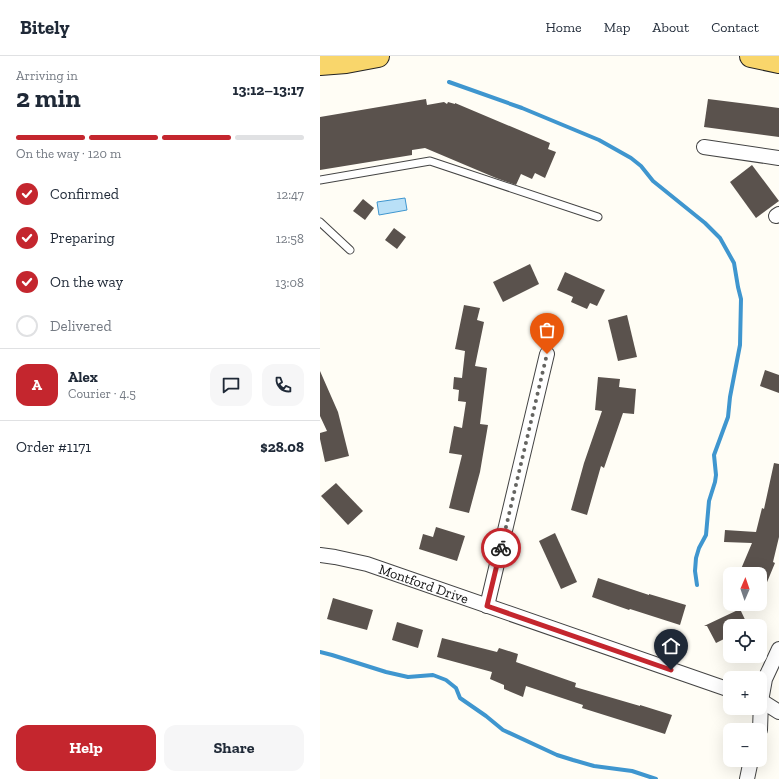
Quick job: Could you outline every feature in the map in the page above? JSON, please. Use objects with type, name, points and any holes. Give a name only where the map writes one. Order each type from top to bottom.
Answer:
[{"type":"main road","points":[[320,64],[346,62],[378,56]]},
{"type":"main road","points":[[751,56],[779,62]]},
{"type":"street","points":[[704,147],[779,158]]},
{"type":"street","points":[[487,606],[547,354]]},
{"type":"street","name":"Montford Drive","points":[[320,555],[367,564],[723,688]]},
{"type":"street","points":[[767,675],[779,649]]},
{"type":"street","points":[[767,705],[779,712]]},
{"type":"street","points":[[746,779],[749,767]]},
{"type":"lane","points":[[320,180],[430,161],[598,217]]},
{"type":"lane","points":[[320,222],[350,250]]},
{"type":"water","points":[[405,198],[407,210],[379,215],[377,202]]},
{"type":"building","points":[[426,99],[427,105],[444,102],[447,104],[448,102],[455,103],[550,143],[548,149],[556,152],[545,178],[535,173],[532,179],[521,174],[516,185],[425,148],[412,150],[412,155],[320,170],[320,117]]},
{"type":"building","points":[[708,99],[779,108],[779,137],[704,127]]},
{"type":"building","points":[[752,165],[779,201],[756,218],[730,182]]},
{"type":"building","points":[[363,199],[374,208],[365,220],[353,211]]},
{"type":"building","points":[[394,228],[406,237],[397,249],[385,240]]},
{"type":"building","points":[[530,264],[539,284],[503,302],[493,282]]},
{"type":"building","points":[[565,272],[605,290],[597,306],[590,303],[587,309],[571,302],[573,297],[557,290]]},
{"type":"building","points":[[464,305],[480,308],[477,320],[484,322],[475,366],[487,368],[480,424],[488,425],[480,472],[469,513],[449,508],[462,455],[449,453],[454,426],[462,428],[466,402],[458,401],[459,390],[453,389],[454,377],[462,378],[465,351],[455,349]]},
{"type":"building","points":[[627,315],[637,357],[618,361],[608,320]]},
{"type":"building","points":[[765,370],[779,375],[779,393],[760,386]]},
{"type":"building","points":[[320,371],[338,412],[349,456],[325,462],[320,439],[320,433],[327,431],[320,416]]},
{"type":"building","points":[[598,377],[620,379],[619,387],[636,389],[634,414],[623,413],[604,468],[601,466],[587,515],[571,510],[584,463],[602,411],[595,410]]},
{"type":"building","points":[[774,463],[779,464],[779,537],[773,562],[775,563],[767,582],[767,567],[742,567],[752,543],[724,542],[725,530],[756,532],[762,508],[764,509]]},
{"type":"building","points":[[336,483],[363,511],[348,525],[321,496]]},
{"type":"building","points":[[436,527],[465,536],[457,561],[419,549],[423,534],[433,537]]},
{"type":"building","points":[[555,533],[577,582],[561,589],[539,541]]},
{"type":"building","points":[[598,578],[649,595],[686,605],[680,625],[592,597]]},
{"type":"building","points":[[333,598],[373,610],[367,630],[327,619]]},
{"type":"building","points":[[736,611],[741,611],[745,619],[723,619],[723,640],[716,643],[707,626],[704,626]]},
{"type":"building","points":[[397,622],[423,630],[418,648],[392,640]]},
{"type":"building","points":[[442,638],[497,652],[499,648],[518,654],[516,662],[576,683],[575,687],[672,715],[665,734],[582,708],[583,705],[526,686],[523,697],[504,689],[504,685],[490,679],[492,672],[437,657]]},
{"type":"waterway","points":[[449,82],[522,108],[599,140],[631,158],[641,166],[653,181],[705,223],[720,238],[734,263],[741,299],[740,345],[730,397],[728,417],[714,455],[716,475],[709,501],[706,535],[699,548],[696,558],[695,571],[697,585]]},
{"type":"waterway","points":[[320,652],[386,672],[408,677],[433,675],[446,680],[456,688],[460,698],[503,730],[557,755],[594,766],[632,771],[656,779]]},
{"type":"way so far","points":[[501,548],[547,354]]},
{"type":"route","points":[[501,548],[487,606],[671,670]]}]
